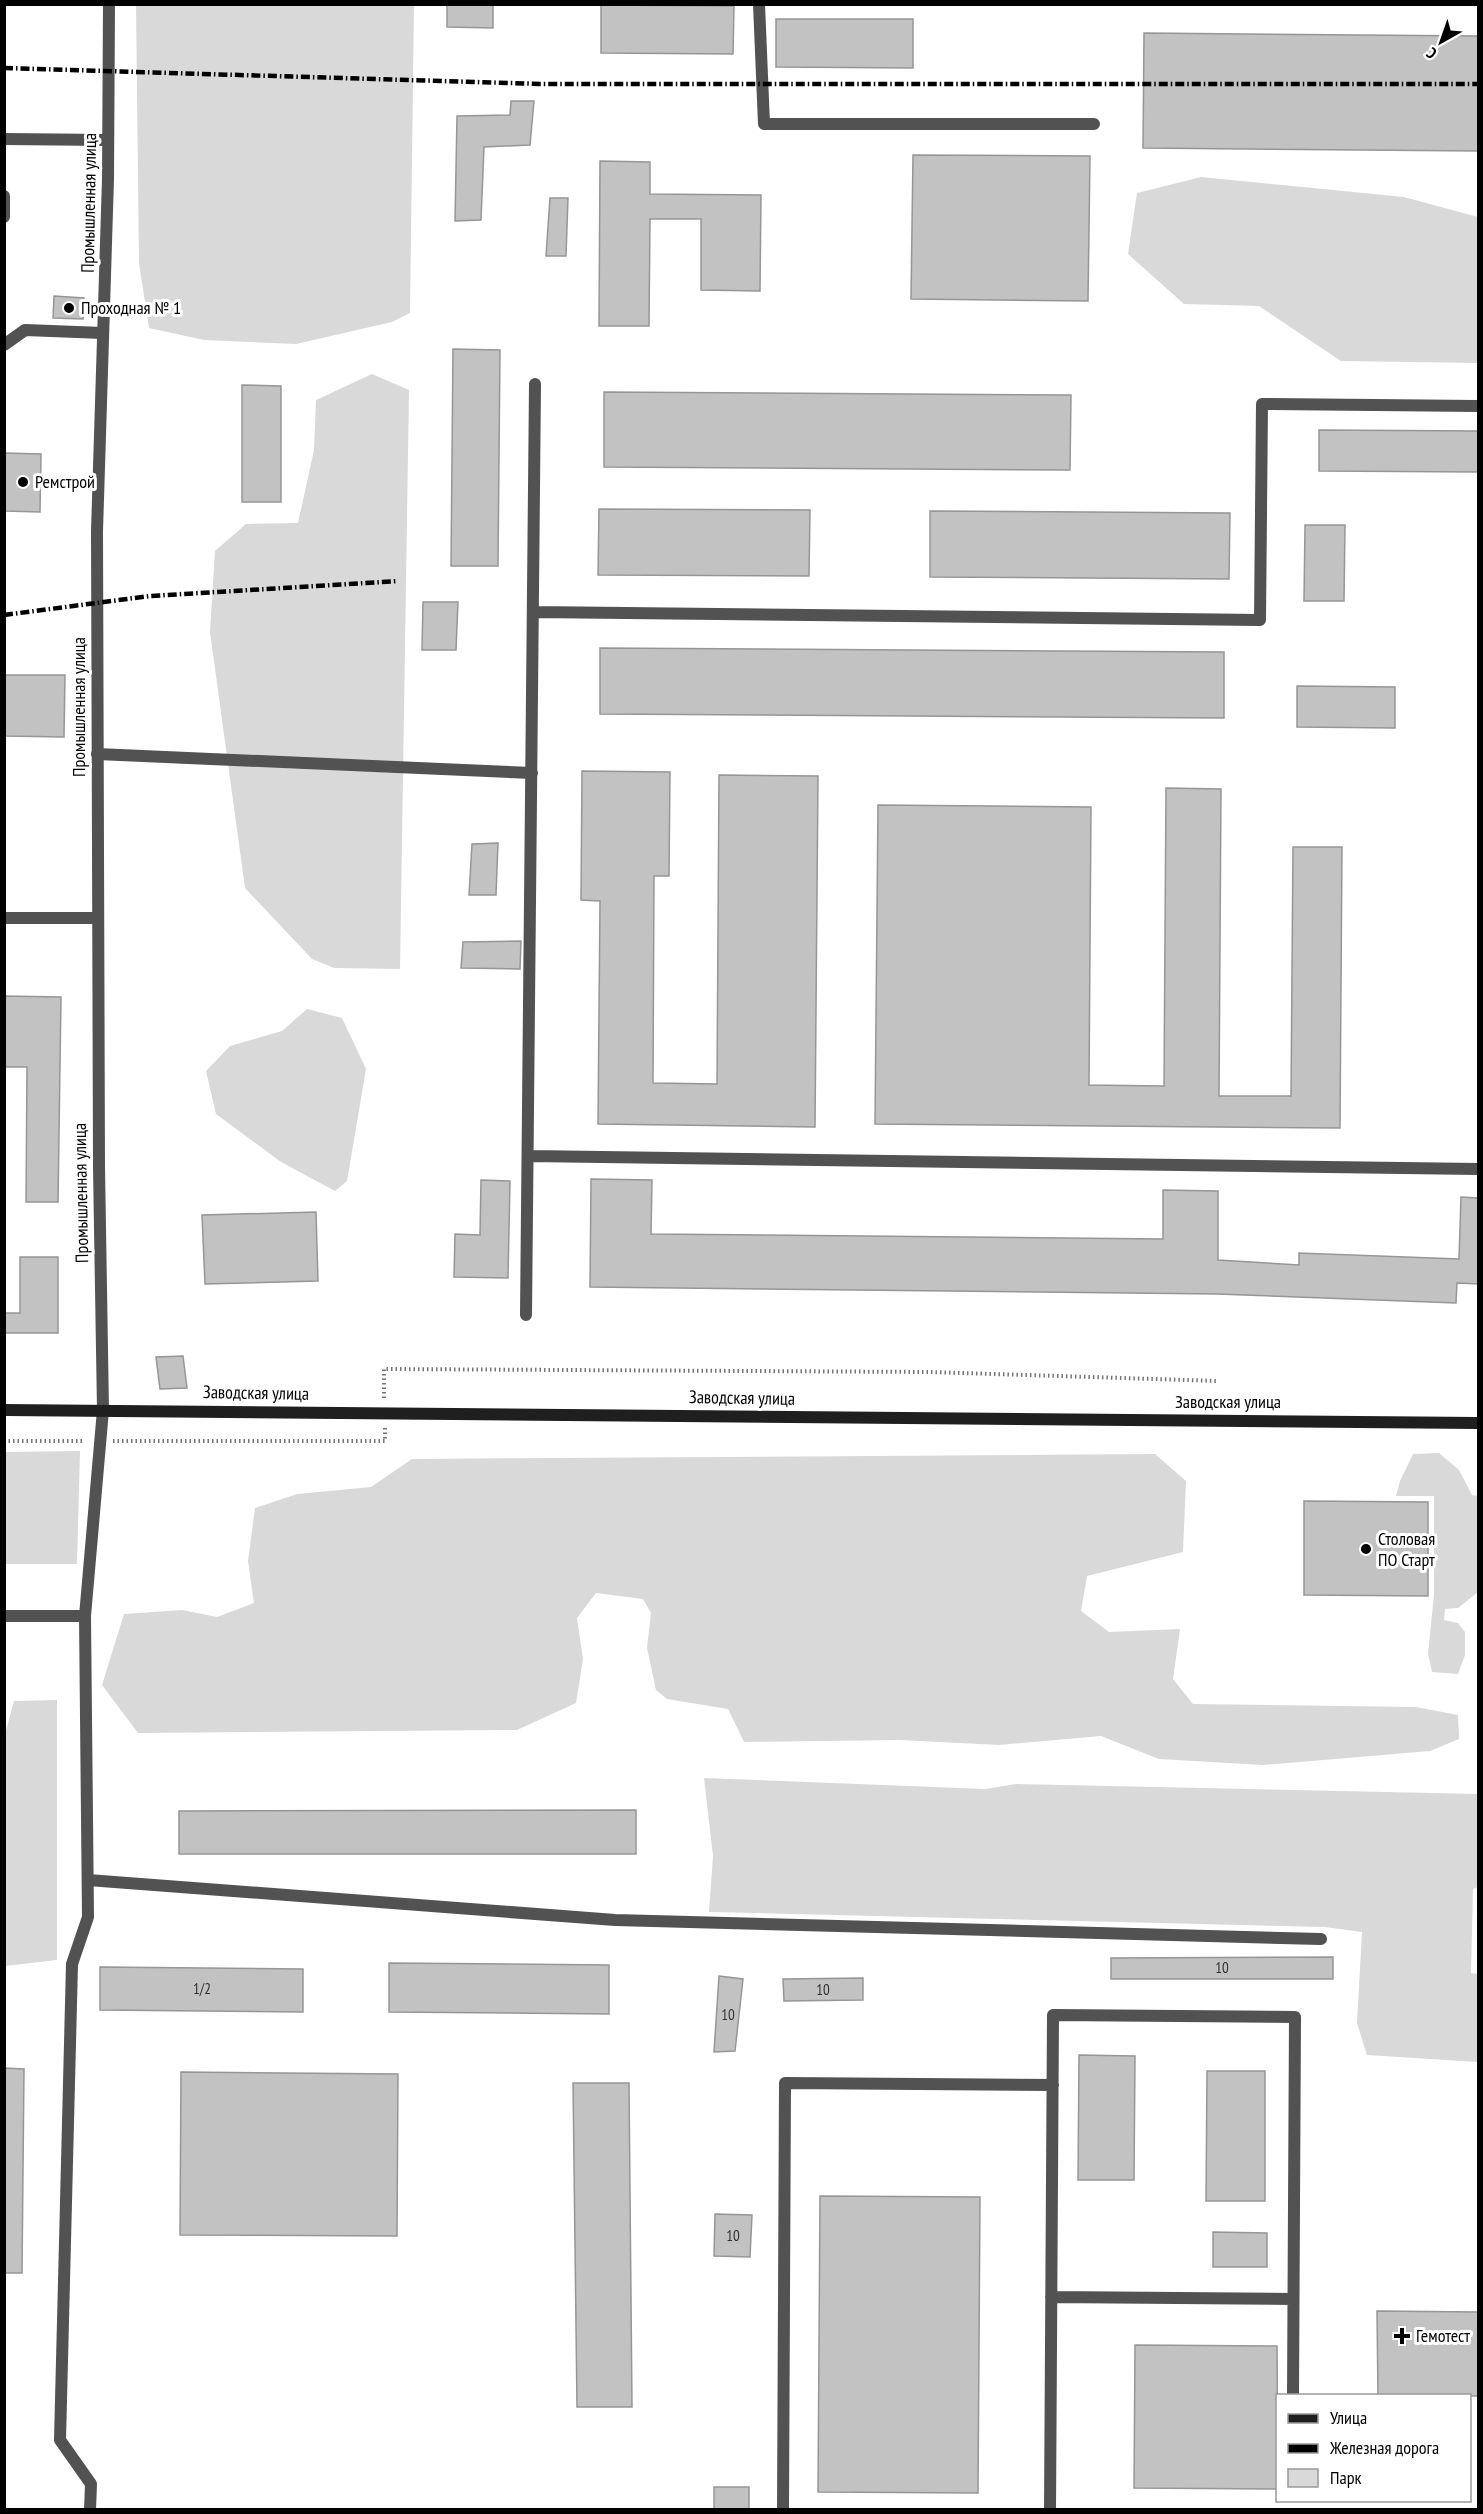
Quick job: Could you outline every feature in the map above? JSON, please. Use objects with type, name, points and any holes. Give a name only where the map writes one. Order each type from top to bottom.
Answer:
[{"type":"main road","name":"Заводская улица","points":[[4,1410],[1479,1423]]},
{"type":"street","name":"Промышленная улица","points":[[90,2510],[91,2484],[60,2440],[72,1964],[88,1917],[85,1616],[103,1410],[97,918],[97,531],[108,140],[109,4]]},
{"type":"street","points":[[759,4],[764,124],[1094,124]]},
{"type":"street","points":[[4,139],[108,140]]},
{"type":"street","points":[[4,196],[4,217]]},
{"type":"street","points":[[4,345],[25,330],[103,333]]},
{"type":"street","points":[[526,1315],[535,384]]},
{"type":"street","points":[[534,612],[1260,620],[1262,404],[1479,406]]},
{"type":"street","points":[[97,754],[532,773]]},
{"type":"street","points":[[4,918],[97,918]]},
{"type":"street","points":[[529,1156],[1479,1169]]},
{"type":"street","points":[[4,1616],[85,1616]]},
{"type":"street","points":[[88,1880],[615,1920],[1321,1940]]},
{"type":"street","points":[[1050,2510],[1053,2015],[1295,2017],[1293,2394]]},
{"type":"street","points":[[783,2510],[785,2083],[1053,2085]]},
{"type":"street","points":[[1052,2297],[1293,2299]]},
{"type":"path","points":[[4,1441],[385,1441],[384,1369],[930,1372],[1218,1381]]},
{"type":"green space","points":[[136,5],[414,5],[410,313],[392,322],[296,344],[204,340],[149,328],[139,263]]},
{"type":"green space","points":[[1201,177],[1404,197],[1478,217],[1478,363],[1341,361],[1259,306],[1184,304],[1128,254],[1137,193]]},
{"type":"green space","points":[[372,374],[409,390],[400,969],[334,968],[312,959],[245,888],[210,632],[215,551],[246,524],[298,523],[314,450],[316,400]]},
{"type":"green space","points":[[307,1009],[342,1018],[366,1069],[347,1181],[335,1191],[281,1162],[216,1114],[206,1071],[230,1046],[282,1031]]},
{"type":"green space","points":[[80,1451],[77,1564],[5,1564],[5,1452]]},
{"type":"green space","points":[[1439,1453],[1459,1470],[1472,1495],[1478,1496],[1478,1592],[1458,1608],[1445,1609],[1444,1620],[1458,1623],[1465,1632],[1465,1655],[1458,1674],[1432,1672],[1428,1654],[1434,1595],[1434,1496],[1396,1496],[1400,1481],[1413,1454]]},
{"type":"green space","points":[[1155,1454],[1186,1481],[1183,1552],[1087,1576],[1081,1611],[1109,1632],[1180,1629],[1173,1679],[1193,1704],[1416,1707],[1458,1715],[1459,1739],[1430,1751],[1263,1765],[1159,1759],[1101,1736],[999,1745],[900,1740],[744,1742],[728,1709],[667,1699],[656,1690],[647,1648],[651,1613],[643,1599],[596,1593],[577,1618],[583,1659],[576,1703],[517,1730],[138,1733],[102,1685],[124,1614],[182,1610],[217,1617],[254,1603],[248,1561],[255,1508],[297,1494],[371,1487],[412,1459]]},
{"type":"green space","points":[[57,1700],[57,1960],[5,1966],[5,1734],[14,1701]]},
{"type":"green space","points":[[704,1778],[985,1789],[1016,1784],[1478,1794],[1478,1887],[1473,1889],[1471,1973],[1478,1974],[1478,2062],[1367,2055],[1357,2023],[1362,1932],[1325,1927],[709,1912],[713,1856]]},
{"type":"building","points":[[447,4],[493,4],[493,28],[447,27]]},
{"type":"building","points":[[601,5],[734,6],[733,54],[601,53]]},
{"type":"building","points":[[776,19],[913,19],[913,68],[776,67]]},
{"type":"building","points":[[1144,33],[1479,36],[1479,151],[1143,148]]},
{"type":"building","points":[[511,101],[534,101],[530,145],[484,147],[481,220],[455,221],[457,116],[510,115]]},
{"type":"building","points":[[913,155],[1090,156],[1088,301],[911,299]]},
{"type":"building","points":[[600,161],[650,162],[650,194],[761,195],[760,291],[701,290],[701,219],[650,219],[649,326],[599,326]]},
{"type":"building","points":[[550,198],[568,198],[566,256],[546,256]]},
{"type":"building","name":"Проходная № 1","points":[[54,296],[84,298],[83,319],[53,318]]},
{"type":"building","points":[[453,349],[500,350],[498,566],[451,566]]},
{"type":"building","points":[[242,385],[281,386],[281,502],[242,502]]},
{"type":"building","points":[[604,392],[1071,395],[1070,470],[604,467]]},
{"type":"building","points":[[1319,430],[1479,431],[1479,472],[1319,471]]},
{"type":"building","name":"Ремстрой","points":[[4,453],[41,454],[40,512],[4,511]]},
{"type":"building","points":[[599,509],[810,510],[809,576],[598,575]]},
{"type":"building","points":[[930,511],[1230,513],[1229,579],[930,577]]},
{"type":"building","points":[[1305,525],[1345,525],[1344,601],[1304,601]]},
{"type":"building","points":[[423,602],[458,602],[456,650],[422,650]]},
{"type":"building","points":[[600,648],[1224,652],[1224,718],[600,714]]},
{"type":"building","points":[[4,675],[65,675],[64,737],[4,736]]},
{"type":"building","points":[[1297,686],[1395,687],[1395,728],[1297,727]]},
{"type":"building","points":[[582,771],[670,772],[669,876],[654,876],[653,1083],[717,1084],[719,775],[818,776],[815,1127],[598,1124],[600,901],[581,900]]},
{"type":"building","points":[[1166,788],[1221,789],[1219,1096],[1291,1096],[1293,847],[1342,847],[1340,1128],[875,1124],[878,805],[1091,807],[1089,1085],[1164,1086]]},
{"type":"building","points":[[498,843],[496,895],[469,895],[472,844]]},
{"type":"building","points":[[521,941],[520,969],[461,968],[463,942]]},
{"type":"building","points":[[4,996],[61,997],[58,1202],[26,1202],[27,1067],[4,1067]]},
{"type":"building","points":[[591,1179],[652,1180],[651,1234],[1163,1239],[1163,1190],[1218,1191],[1218,1260],[1299,1265],[1299,1253],[1459,1259],[1461,1197],[1479,1198],[1479,1284],[1457,1283],[1456,1303],[1217,1294],[590,1287]]},
{"type":"building","points":[[481,1180],[510,1181],[508,1278],[454,1277],[455,1234],[480,1235]]},
{"type":"building","points":[[316,1212],[318,1281],[205,1284],[202,1215]]},
{"type":"building","points":[[20,1257],[58,1257],[58,1333],[4,1333],[4,1313],[20,1313]]},
{"type":"building","points":[[183,1356],[187,1388],[160,1389],[156,1357]]},
{"type":"building","name":"Столовая ПО Старт","points":[[1304,1501],[1428,1502],[1428,1596],[1304,1595]]},
{"type":"building","points":[[636,1810],[636,1854],[179,1854],[179,1811]]},
{"type":"building","points":[[1333,1957],[1333,1979],[1111,1979],[1111,1958]]},
{"type":"building","points":[[389,1963],[609,1965],[609,2014],[389,2012]]},
{"type":"building","points":[[100,1967],[303,1969],[303,2012],[100,2010]]},
{"type":"building","points":[[719,1976],[743,1979],[735,2051],[714,2052]]},
{"type":"building","points":[[863,1978],[863,2000],[784,2001],[783,1979]]},
{"type":"building","points":[[1079,2055],[1135,2056],[1134,2180],[1078,2180]]},
{"type":"building","points":[[4,2068],[24,2069],[22,2273],[4,2273]]},
{"type":"building","points":[[1207,2071],[1265,2071],[1265,2201],[1206,2201]]},
{"type":"building","points":[[181,2072],[398,2074],[397,2236],[180,2235]]},
{"type":"building","points":[[573,2083],[629,2083],[632,2407],[577,2407]]},
{"type":"building","points":[[820,2196],[980,2197],[978,2493],[818,2492]]},
{"type":"building","points":[[715,2214],[752,2215],[750,2257],[714,2256]]},
{"type":"building","points":[[1213,2232],[1267,2233],[1267,2267],[1213,2267]]},
{"type":"building","points":[[1377,2311],[1479,2312],[1479,2396],[1471,2396],[1471,2394],[1378,2394]]},
{"type":"building","points":[[1135,2345],[1277,2346],[1276,2489],[1134,2488]]},
{"type":"building","points":[[714,2487],[749,2487],[749,2510],[714,2510]]},
{"type":"railway","points":[[4,68],[542,84],[1478,84]]},
{"type":"railway","points":[[4,615],[150,596],[398,581]]},
{"type":"place","name":"Проходная № 1","points":[[69,308]]},
{"type":"place","name":"Ремстрой","points":[[23,482]]},
{"type":"place","name":"Столовая ПО Старт","points":[[1366,1549]]},
{"type":"place","name":"Гемотест","points":[[1402,2336]]}]
